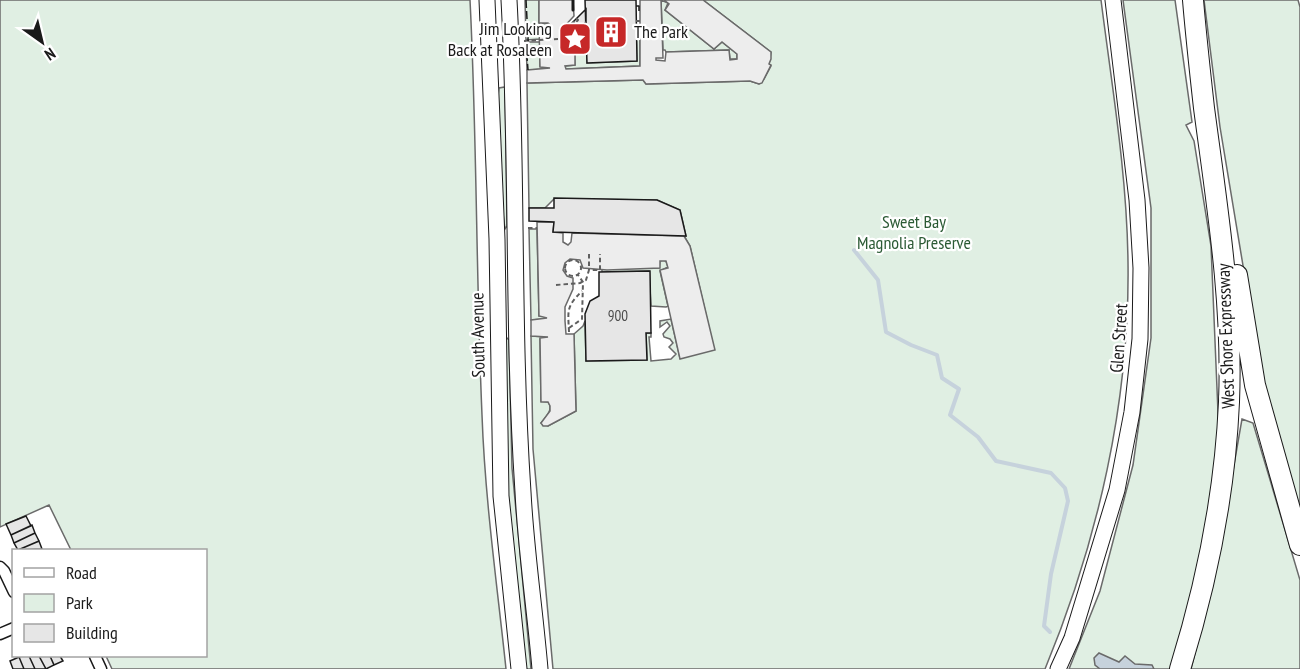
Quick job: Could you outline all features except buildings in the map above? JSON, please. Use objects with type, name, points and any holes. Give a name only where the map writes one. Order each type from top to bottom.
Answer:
[{"type":"highway","points":[[1193,0],[1214,106],[1251,368],[1278,473],[1300,545]]},
{"type":"highway","name":"West Shore Expressway","points":[[1180,669],[1200,600],[1215,528],[1226,447],[1229,380],[1229,330],[1222,243],[1193,0]]},
{"type":"street","name":"South Avenue","points":[[487,0],[497,239],[501,496],[519,669]]},
{"type":"street","points":[[509,0],[513,80],[519,416],[523,493],[540,669]]},
{"type":"street","name":"Glen Street","points":[[1058,669],[1072,638],[1117,490],[1132,412],[1140,339],[1141,268],[1137,200],[1113,0]]},
{"type":"street","points":[[0,567],[12,588]]},
{"type":"path","points":[[566,24],[569,27],[578,20],[570,28],[575,33]]},
{"type":"path","points":[[569,39],[586,22]]},
{"type":"path","points":[[524,41],[558,39]]},
{"type":"path","points":[[528,228],[537,228]]},
{"type":"path","points":[[556,285],[583,282],[588,277],[589,254]]},
{"type":"path","points":[[589,270],[600,270],[600,254]]},
{"type":"path","points":[[576,261],[580,264],[582,269],[578,275],[572,277],[567,274],[565,269],[568,262],[576,261]]},
{"type":"path","points":[[569,328],[582,319],[583,282],[578,275]]},
{"type":"path","points":[[569,332],[567,309],[582,291]]},
{"type":"green space","points":[[0,0],[470,0],[484,447],[506,669],[112,669],[106,657],[207,657],[207,549],[71,549],[49,505],[0,527]]},
{"type":"green space","points":[[525,0],[539,0],[539,23],[549,24],[548,27],[540,28],[540,39],[526,40]]},
{"type":"green space","points":[[661,0],[668,3],[665,10],[714,49],[722,42],[737,54],[737,59],[730,59],[729,50],[666,52],[663,50]]},
{"type":"green space","name":"Sweet Bay Magnolia Preserve","points":[[703,0],[1101,0],[1118,131],[1127,229],[1127,314],[1123,366],[1117,418],[1095,521],[1081,571],[1045,669],[553,669],[533,449],[531,336],[548,337],[540,339],[541,401],[548,402],[550,405],[549,413],[541,423],[548,426],[576,411],[574,334],[585,321],[586,361],[647,360],[646,333],[651,333],[649,337],[651,361],[671,359],[676,354],[669,347],[673,343],[663,334],[670,326],[667,322],[660,327],[660,321],[671,319],[680,358],[714,349],[690,246],[684,236],[686,236],[680,210],[657,200],[554,199],[545,208],[529,208],[527,83],[643,80],[646,84],[750,81],[759,84],[771,66],[769,64],[771,52]]},
{"type":"green space","points":[[1123,0],[1175,0],[1192,122],[1186,125],[1194,141],[1211,246],[1219,436],[1205,545],[1171,669],[1069,669],[1100,591],[1133,465],[1151,338],[1151,208]]},
{"type":"green space","points":[[1204,0],[1298,0],[1300,7],[1300,521],[1263,386],[1220,127]]},
{"type":"green space","points":[[636,25],[640,25],[640,66],[565,69],[565,66],[575,65],[574,43],[586,31],[587,63],[637,61]]},
{"type":"green space","points":[[526,42],[540,42],[540,66],[549,67],[549,69],[527,70]]},
{"type":"green space","points":[[505,87],[507,226],[505,229],[496,123],[499,88]]},
{"type":"green space","points":[[529,229],[537,229],[539,316],[547,316],[546,319],[531,320]]},
{"type":"green space","points":[[660,261],[666,261],[668,267],[660,271],[668,306],[666,307],[651,306],[649,271],[602,272],[602,268],[659,268]]},
{"type":"green space","points":[[504,339],[509,340],[512,468],[531,669],[524,669],[505,467]]},
{"type":"green space","points":[[1242,419],[1253,423],[1300,580],[1300,669],[1191,669],[1215,574]]},
{"type":"shaded area","points":[[539,0],[573,0],[574,16],[561,30],[575,42],[575,65],[565,66],[566,69],[640,66],[640,0],[661,0],[663,58],[656,58],[656,60],[665,61],[666,52],[729,50],[730,60],[737,59],[737,54],[722,42],[714,49],[665,10],[669,4],[664,0],[703,0],[771,52],[769,64],[771,65],[762,83],[759,84],[750,81],[646,84],[643,80],[527,83],[527,70],[550,68],[540,67],[539,28],[550,25],[539,23]]},
{"type":"shaded area","points":[[537,222],[554,222],[553,232],[563,233],[563,242],[568,245],[571,242],[572,233],[684,236],[690,246],[715,350],[680,359],[660,270],[668,268],[666,261],[660,261],[660,268],[607,270],[583,268],[580,260],[570,259],[565,263],[563,270],[567,276],[573,278],[573,289],[565,307],[565,321],[566,334],[574,334],[576,411],[548,426],[543,426],[541,423],[550,411],[550,406],[548,402],[541,402],[540,338],[548,337],[531,336],[531,320],[547,318],[539,316]]},
{"type":"shaded area","points":[[1099,653],[1119,662],[1125,656],[1135,664],[1152,665],[1154,669],[1100,669],[1095,665],[1094,658]]},
{"type":"waterway","points":[[854,250],[878,280],[886,332],[937,355],[942,378],[959,389],[950,415],[978,437],[996,461],[1051,473],[1065,488],[1068,501],[1051,574],[1044,626],[1050,632]]},
{"type":"fence","points":[[526,0],[528,70]]},
{"type":"fence","points":[[636,6],[639,6],[639,11],[636,11]]},
{"type":"wall","points":[[573,0],[573,10]]},
{"type":"place","name":"The Park","points":[[611,32]]},
{"type":"place","name":"Jim Looking Back at Rosaleen","points":[[575,39]]}]
